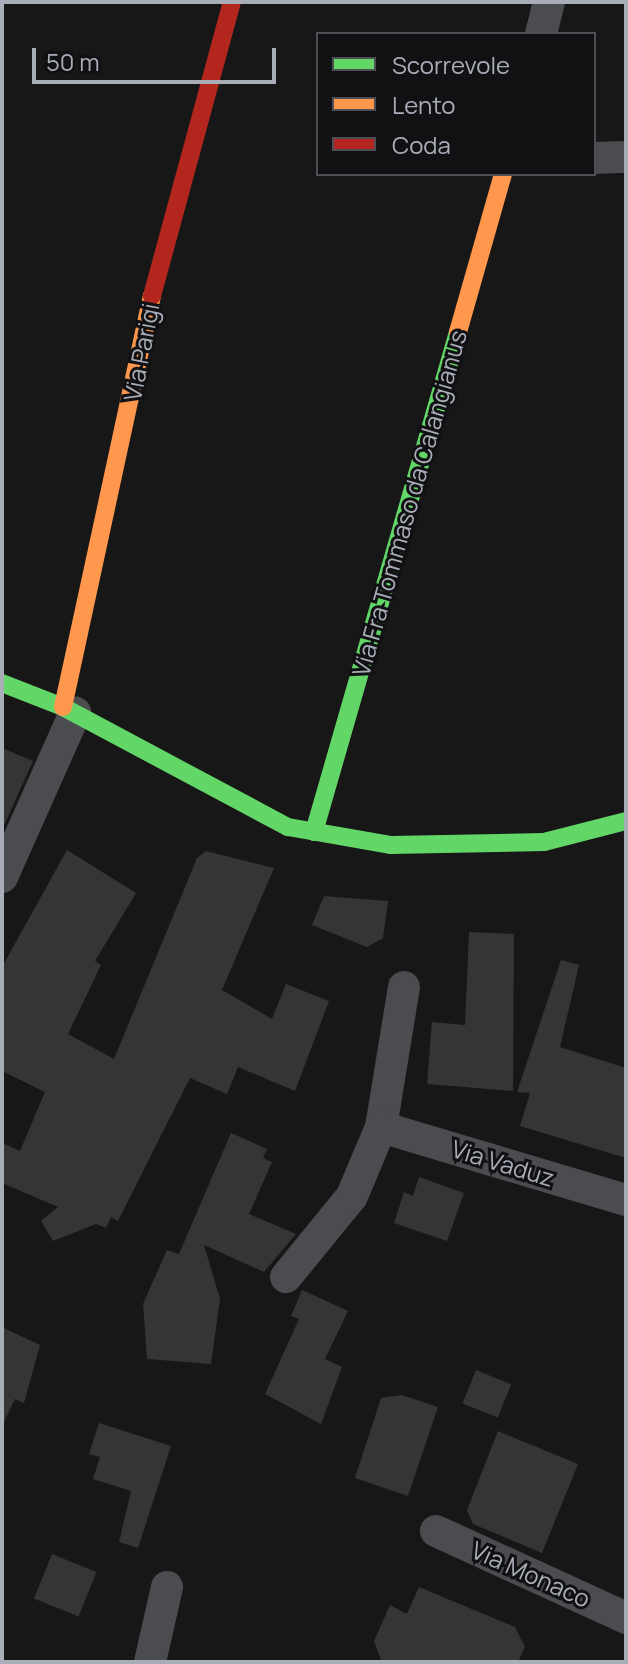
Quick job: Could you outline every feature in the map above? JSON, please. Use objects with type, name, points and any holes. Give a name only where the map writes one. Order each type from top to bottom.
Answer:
[{"type":"street","name":"Via Parigi","points":[[2,877],[69,710],[155,283],[232,2]]},
{"type":"street","points":[[542,32],[549,2]]},
{"type":"street","points":[[596,158],[626,157]]},
{"type":"street","name":"Via Fra Tommaso da Calangianus","points":[[314,832],[502,176]]},
{"type":"street","points":[[2,683],[69,710],[231,801],[314,832],[391,845],[544,842],[626,821]]},
{"type":"street","points":[[286,1277],[352,1196],[381,1127],[404,987]]},
{"type":"street","name":"Via Vaduz","points":[[381,1127],[626,1200]]},
{"type":"street","name":"Via Monaco","points":[[436,1531],[626,1618]]},
{"type":"street","points":[[150,1662],[167,1587]]},
{"type":"building","points":[[2,748],[33,761],[2,830]]},
{"type":"building","points":[[67,850],[136,893],[95,961],[101,965],[68,1034],[114,1059],[197,858],[206,851],[274,868],[222,990],[272,1019],[286,984],[329,1001],[295,1091],[238,1067],[227,1094],[190,1078],[118,1221],[111,1217],[106,1228],[96,1224],[53,1241],[41,1221],[58,1207],[2,1183],[2,1143],[20,1151],[45,1092],[2,1071],[2,967]]},
{"type":"building","points":[[324,896],[388,901],[383,938],[367,947],[312,925]]},
{"type":"building","points":[[469,932],[514,934],[513,1091],[427,1084],[432,1022],[465,1025]]},
{"type":"building","points":[[561,960],[579,965],[560,1047],[626,1068],[626,1158],[520,1126],[530,1093],[517,1092]]},
{"type":"building","points":[[231,1133],[267,1149],[263,1158],[272,1162],[249,1214],[296,1234],[264,1272],[204,1245],[220,1299],[211,1364],[147,1359],[143,1304],[167,1250],[179,1254]]},
{"type":"building","points":[[419,1177],[464,1193],[447,1241],[394,1223],[404,1192],[413,1196]]},
{"type":"building","points":[[302,1290],[348,1311],[325,1359],[342,1367],[321,1424],[265,1394],[299,1319],[291,1316]]},
{"type":"building","points":[[2,1327],[40,1345],[24,1403],[15,1399],[2,1426]]},
{"type":"building","points":[[476,1370],[511,1384],[498,1418],[463,1403]]},
{"type":"building","points":[[402,1395],[438,1407],[408,1496],[355,1478],[381,1398]]},
{"type":"building","points":[[99,1423],[171,1446],[138,1548],[119,1542],[131,1491],[93,1479],[100,1457],[89,1454]]},
{"type":"building","points":[[498,1431],[578,1464],[542,1553],[473,1524],[467,1510]]},
{"type":"building","points":[[52,1554],[97,1572],[79,1616],[34,1599]]},
{"type":"building","points":[[419,1587],[515,1627],[525,1647],[518,1662],[382,1662],[374,1641],[390,1605],[407,1614]]},
{"type":"traffic: fast","points":[[314,832],[458,332]]},
{"type":"traffic: fast","points":[[2,683],[63,707],[288,827],[391,845],[544,842],[626,821]]},
{"type":"traffic: slow","points":[[458,332],[502,176]]},
{"type":"traffic: slow","points":[[63,707],[152,296]]},
{"type":"traffic: jam","points":[[152,296],[232,2]]}]
